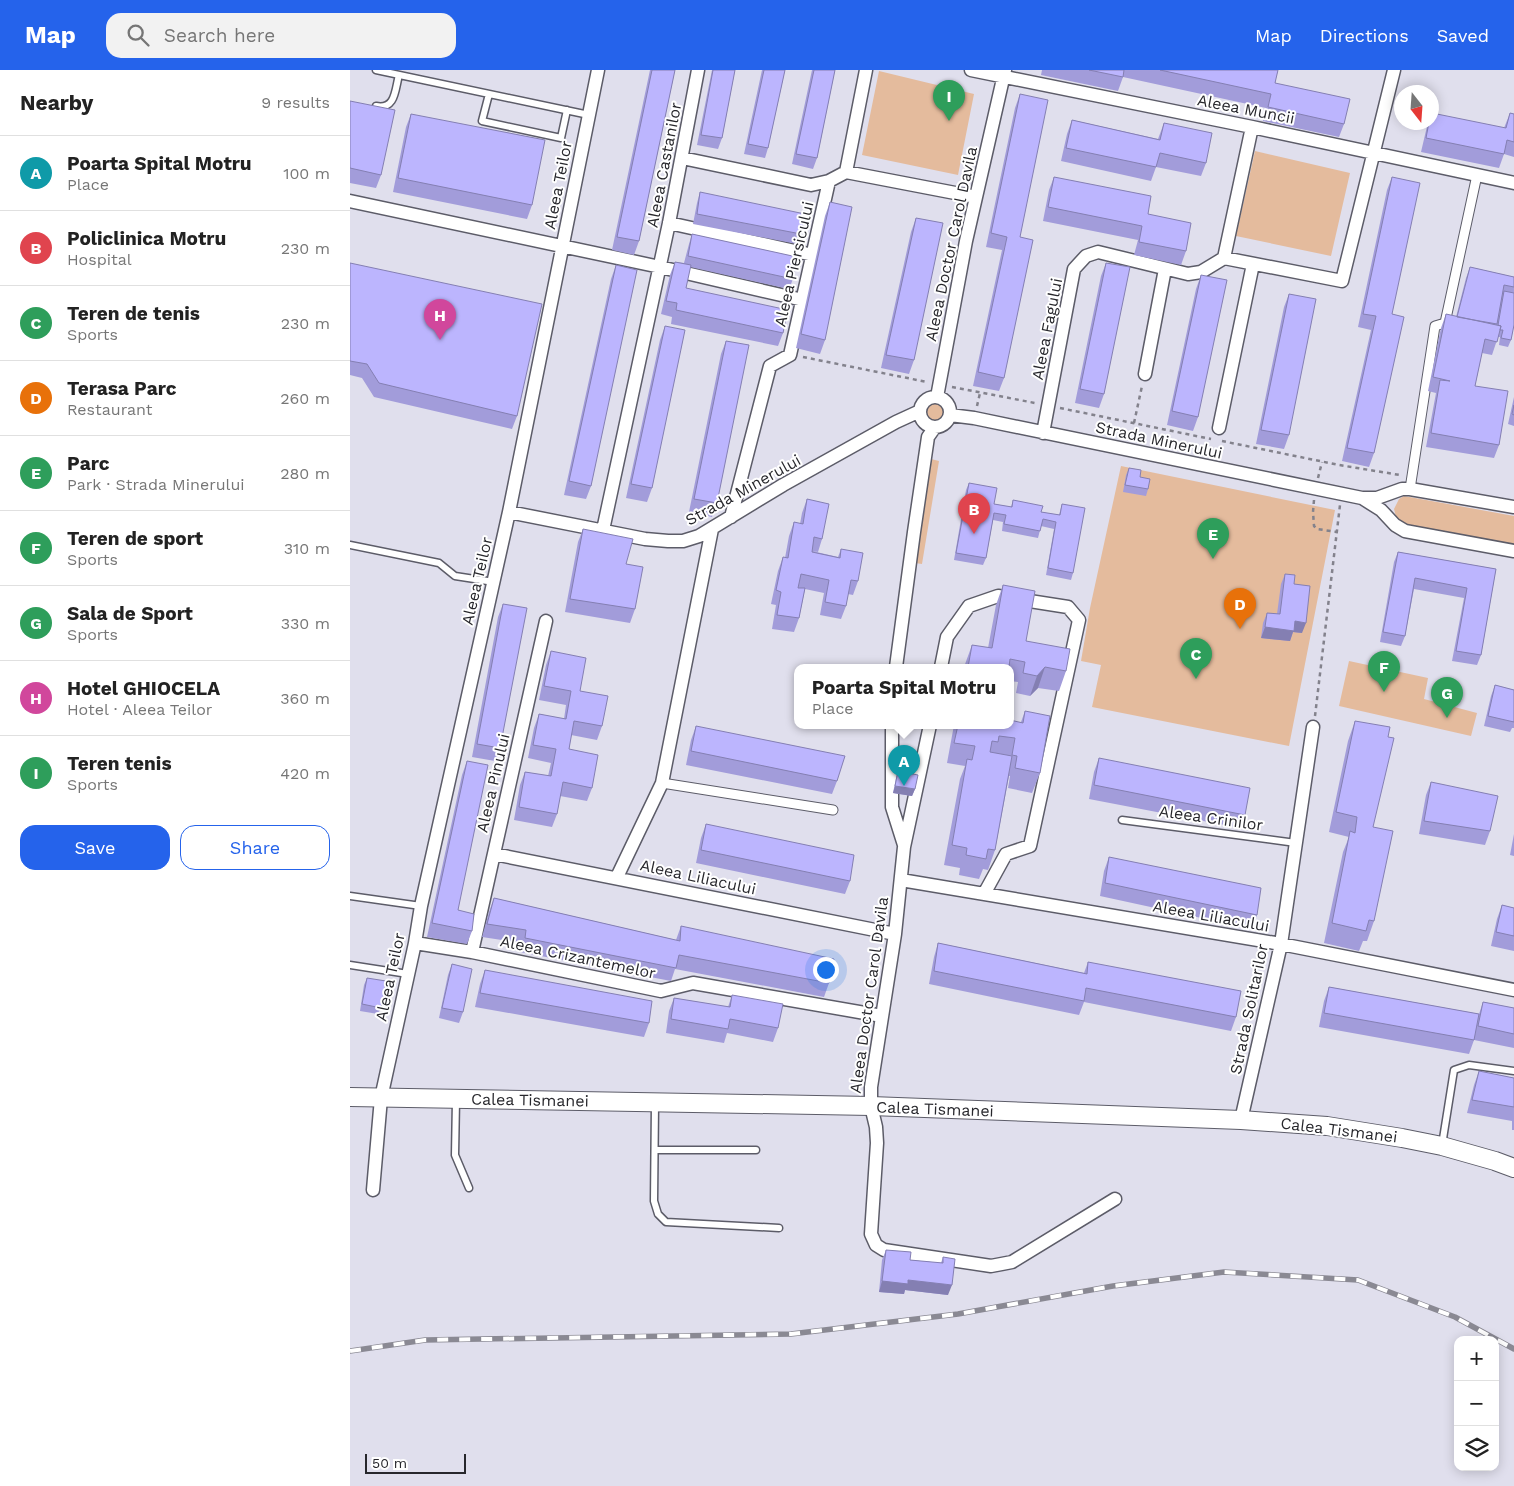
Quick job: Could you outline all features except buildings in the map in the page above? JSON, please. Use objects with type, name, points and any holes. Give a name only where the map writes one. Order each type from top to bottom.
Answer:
[{"type":"main road","name":"Calea Tismanei","points":[[350,1097],[871,1106],[1241,1120],[1327,1126],[1442,1146],[1495,1160],[1514,1168]]},
{"type":"street","name":"Aleea Teilor","points":[[372,1190],[381,1098],[415,943],[421,906],[510,512],[598,70]]},
{"type":"street","name":"Aleea Castanilor","points":[[602,530],[660,267],[698,70]]},
{"type":"street","points":[[846,172],[866,70]]},
{"type":"street","name":"Aleea Muncii","points":[[971,70],[1004,74],[1514,183]]},
{"type":"street","points":[[1252,127],[1224,258],[1342,281],[1394,70]]},
{"type":"street","name":"Aleea Doctor Carol Davila","points":[[938,391],[976,197],[1004,74]]},
{"type":"street","points":[[682,158],[810,185],[829,181],[846,172],[976,197]]},
{"type":"street","points":[[1411,483],[1435,326],[1445,323],[1477,175]]},
{"type":"street","name":"Aleea Piersicului","points":[[790,355],[829,181]]},
{"type":"street","points":[[350,201],[660,267],[802,300]]},
{"type":"street","points":[[669,223],[813,255]]},
{"type":"street","name":"Aleea Fagului","points":[[1043,433],[1074,269],[1086,256],[1098,252],[1188,274],[1201,272],[1224,258]]},
{"type":"street","points":[[1219,428],[1253,264]]},
{"type":"street","points":[[1145,374],[1165,269]]},
{"type":"street","points":[[731,517],[770,366],[790,355]]},
{"type":"street","points":[[938,391],[947,402],[950,415],[943,425],[935,427],[924,422],[920,411],[923,403],[938,391]]},
{"type":"street","name":"Strada Minerului","points":[[510,512],[645,539],[668,542],[683,541],[712,529],[783,485],[896,422],[920,411]]},
{"type":"street","name":"Strada Minerului","points":[[950,415],[974,418],[1362,498],[1377,498],[1402,489],[1411,483],[1514,507]]},
{"type":"street","points":[[896,664],[928,437],[935,427]]},
{"type":"street","name":"Strada Minerului","points":[[1362,498],[1381,510],[1395,525],[1405,531],[1514,551]]},
{"type":"street","points":[[617,877],[662,783],[712,529]]},
{"type":"street","points":[[942,664],[947,637],[968,606],[998,596],[1068,607],[1078,620],[1030,846],[1006,854],[984,894]]},
{"type":"street","name":"Aleea Pinului","points":[[472,952],[546,621]]},
{"type":"street","name":"Strada Solitarilor","points":[[1241,1120],[1281,944],[1313,727]]},
{"type":"street","name":"Aleea Doctor Carol Davila","points":[[892,729],[892,807],[904,848]]},
{"type":"street","name":"Aleea Doctor Carol Davila","points":[[929,729],[904,848],[895,934],[871,1087],[871,1106],[876,1127],[877,1143],[871,1234],[876,1245],[884,1250],[991,1266],[998,1265],[1012,1262],[1115,1199]]},
{"type":"street","points":[[662,783],[833,810]]},
{"type":"street","name":"Aleea Liliacului","points":[[494,854],[617,877],[895,934]]},
{"type":"street","name":"Aleea Liliacului","points":[[901,880],[1281,944],[1514,990]]},
{"type":"street","name":"Aleea Crizantemelor","points":[[415,943],[472,952],[661,991],[693,983],[882,1016]]},
{"type":"lane","points":[[376,70],[589,115]]},
{"type":"lane","points":[[367,104],[383,108],[389,106],[393,100],[399,75]]},
{"type":"lane","points":[[489,94],[482,121],[561,138],[567,110]]},
{"type":"lane","points":[[350,545],[439,563],[455,576],[494,582]]},
{"type":"lane","name":"Aleea Crinilor","points":[[1122,820],[1296,843]]},
{"type":"lane","points":[[350,896],[421,906]]},
{"type":"lane","points":[[350,965],[408,974]]},
{"type":"lane","points":[[1442,1146],[1454,1070],[1469,1065],[1514,1071]]},
{"type":"lane","points":[[456,1099],[455,1155],[469,1188]]},
{"type":"lane","points":[[655,1103],[654,1201],[658,1214],[666,1222],[779,1228]]},
{"type":"lane","points":[[655,1150],[756,1150]]},
{"type":"path","points":[[790,355],[938,391],[1048,406],[1322,462],[1411,483]]},
{"type":"path","points":[[1134,423],[1145,374]]},
{"type":"path","points":[[1322,462],[1312,512],[1314,526],[1317,529],[1337,532]]},
{"type":"path","points":[[1313,727],[1341,494]]},
{"type":"shaded area","points":[[879,71],[974,94],[958,175],[862,155]]},
{"type":"shaded area","points":[[1255,151],[1350,173],[1331,256],[1236,236]]},
{"type":"shaded area","points":[[937,402],[944,405],[947,412],[944,419],[937,422],[930,419],[927,412],[930,405]]},
{"type":"shaded area","points":[[931,459],[939,461],[922,564],[915,563]]},
{"type":"shaded area","points":[[1121,466],[1335,510],[1289,746],[1092,707],[1101,665],[1081,661],[1090,608]]},
{"type":"shaded area","points":[[1404,496],[1514,516],[1514,545],[1403,525],[1396,517],[1394,509],[1399,499]]},
{"type":"shaded area","points":[[1349,661],[1428,678],[1424,699],[1477,713],[1471,736],[1339,706]]},
{"type":"railway","points":[[350,1351],[425,1340],[791,1334],[958,1314],[1113,1286],[1224,1272],[1358,1280],[1455,1317],[1514,1349]]},
{"type":"place","name":"Teren tenis","points":[[949,121]]},
{"type":"place","name":"Hotel GHIOCELA","points":[[440,340]]},
{"type":"place","name":"Policlinica Motru","points":[[974,534]]},
{"type":"place","name":"Parc","points":[[1213,559]]},
{"type":"place","name":"Terasa Parc","points":[[1240,629]]},
{"type":"place","name":"Teren de tenis","points":[[1196,679]]},
{"type":"place","name":"Teren de sport","points":[[1384,692]]},
{"type":"place","name":"Sala de Sport","points":[[1447,718]]},
{"type":"place","name":"Poarta Spital Motru","points":[[904,786]]}]
